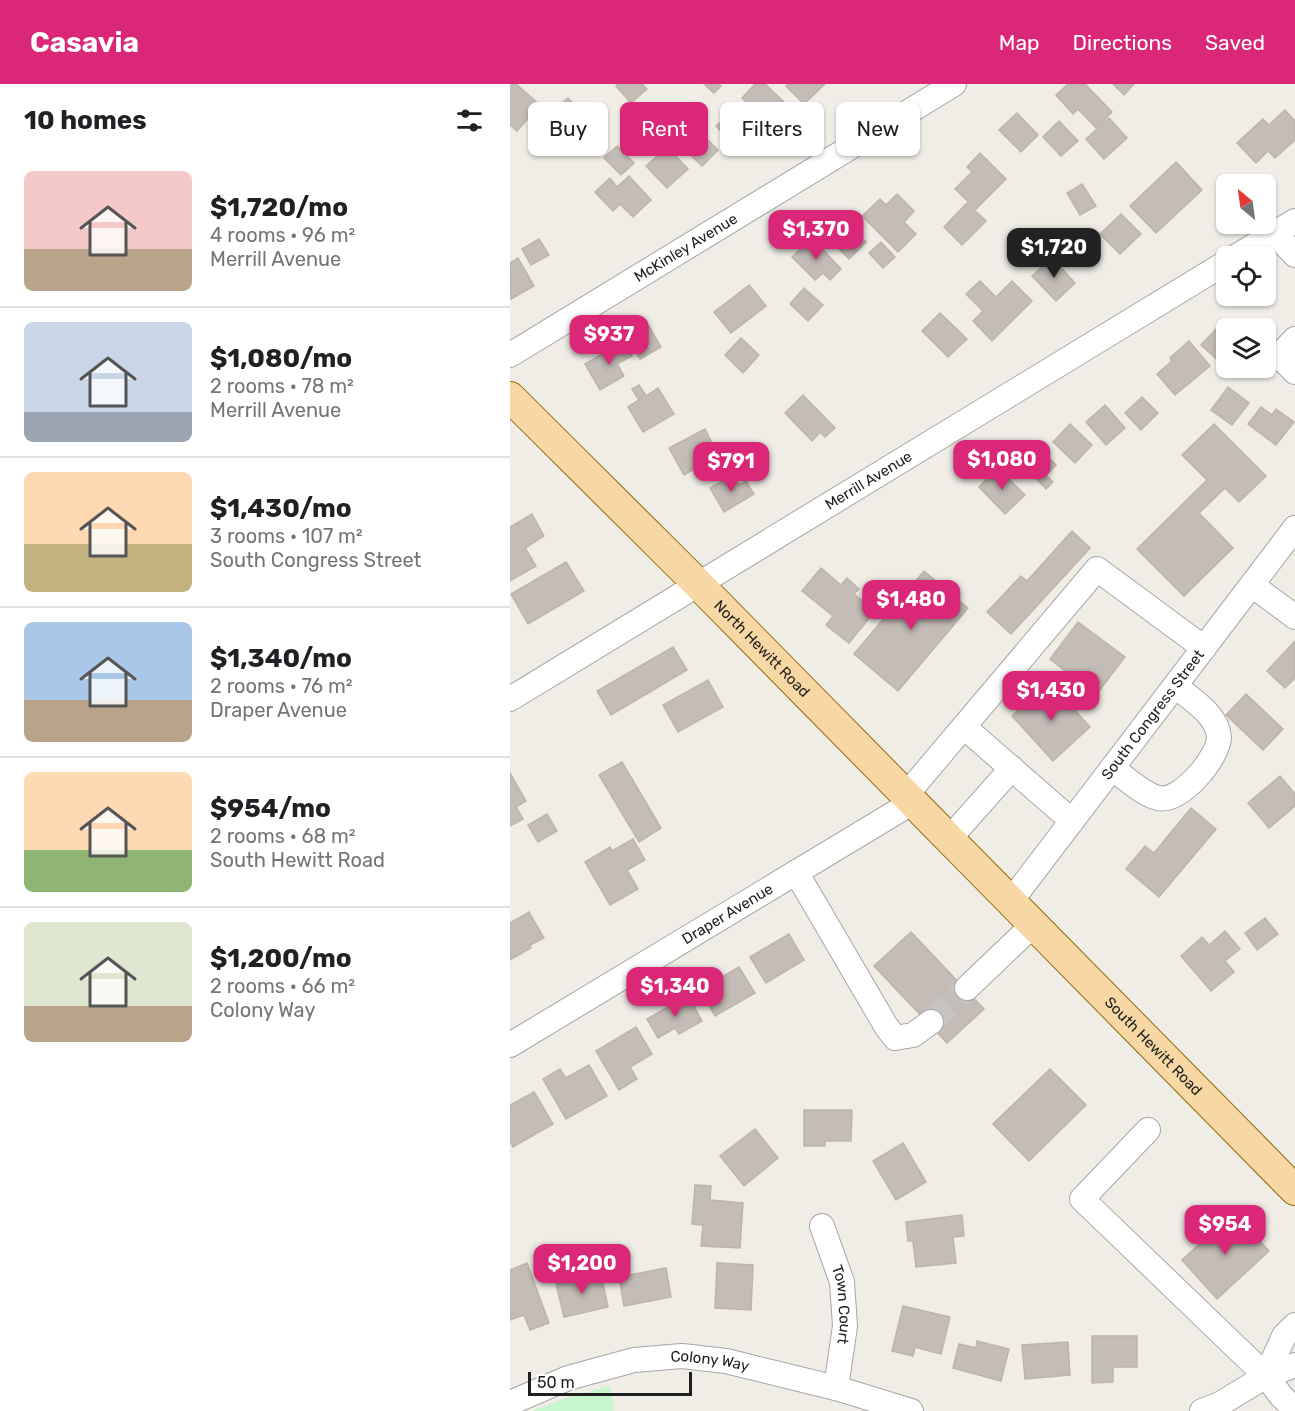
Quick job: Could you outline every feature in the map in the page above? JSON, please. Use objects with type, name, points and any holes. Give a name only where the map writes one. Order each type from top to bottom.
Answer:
[{"type":"main road","name":"North Hewitt Road","points":[[510,397],[1011,901]]},
{"type":"main road","name":"South Hewitt Road","points":[[1011,901],[1295,1190]]},
{"type":"street","name":"McKinley Avenue","points":[[510,355],[954,84]]},
{"type":"street","points":[[1276,232],[1295,221]]},
{"type":"street","points":[[1253,246],[1272,234]]},
{"type":"street","points":[[1275,234],[1295,255]]},
{"type":"street","name":"Merrill Avenue","points":[[510,699],[1216,269]]},
{"type":"street","points":[[1295,339],[1279,356],[1295,372]]},
{"type":"street","name":"South Congress Street","points":[[1011,901],[1295,528]]},
{"type":"street","name":"Draper Avenue","points":[[510,1045],[796,872],[910,799],[964,727],[1097,570],[1204,648]]},
{"type":"street","points":[[1252,585],[1295,617]]},
{"type":"street","points":[[1112,768],[1148,794],[1160,799],[1172,797],[1184,790],[1214,753],[1219,738],[1216,726],[1196,702],[1175,686]]},
{"type":"street","points":[[964,727],[1072,821]]},
{"type":"street","points":[[949,839],[1011,768]]},
{"type":"street","points":[[796,872],[895,1038],[913,1035],[931,1022]]},
{"type":"street","points":[[967,988],[1034,924]]},
{"type":"street","points":[[1148,1130],[1082,1199],[1266,1376],[1282,1397],[1295,1409]]},
{"type":"street","name":"Town Court","points":[[822,1226],[842,1282],[845,1326],[836,1388]]},
{"type":"street","points":[[1266,1376],[1284,1336],[1295,1325]]},
{"type":"street","name":"Colony Way","points":[[510,1403],[568,1378],[634,1360],[682,1356],[726,1361],[836,1388],[911,1411]]},
{"type":"street","points":[[1202,1411],[1220,1404],[1266,1376],[1295,1365]]},
{"type":"green space","points":[[610,1386],[614,1411],[532,1411],[566,1398]]},
{"type":"building","points":[[510,84],[516,84],[537,102],[528,102],[528,119],[517,131],[510,125]]},
{"type":"building","points":[[618,84],[642,84],[647,89],[630,102],[616,86]]},
{"type":"building","points":[[719,84],[721,86],[714,93],[705,85]]},
{"type":"building","points":[[755,84],[765,84],[784,102],[746,102],[742,98]]},
{"type":"building","points":[[788,84],[825,84],[806,102],[802,102],[786,86]]},
{"type":"building","points":[[1068,84],[1085,84],[1112,112],[1096,128],[1078,109],[1073,114],[1056,95]]},
{"type":"building","points":[[1113,84],[1134,84],[1124,95]]},
{"type":"building","points":[[1285,110],[1295,121],[1295,140],[1275,158],[1268,151],[1256,163],[1237,143],[1263,119],[1269,125]]},
{"type":"building","points":[[1017,113],[1038,135],[1021,152],[999,130]]},
{"type":"building","points":[[1109,118],[1127,138],[1104,159],[1086,139]]},
{"type":"building","points":[[1059,121],[1078,141],[1061,156],[1043,137]]},
{"type":"building","points":[[708,140],[718,150],[702,166],[692,156],[708,156]]},
{"type":"building","points":[[617,146],[620,149],[620,156],[627,156],[634,163],[621,175],[604,158]]},
{"type":"building","points":[[980,153],[1006,179],[976,209],[955,189],[972,172],[967,167]]},
{"type":"building","points":[[657,156],[676,156],[688,169],[667,188],[646,166]]},
{"type":"building","points":[[1176,162],[1202,190],[1156,233],[1130,206]]},
{"type":"building","points":[[629,176],[651,200],[633,217],[620,204],[613,211],[595,192],[610,178],[617,187]]},
{"type":"building","points":[[1082,184],[1096,206],[1080,215],[1067,193]]},
{"type":"building","points":[[897,194],[914,211],[904,222],[916,234],[898,252],[862,216],[880,199],[886,205]]},
{"type":"building","points":[[967,203],[986,221],[962,245],[944,227]]},
{"type":"building","points":[[1121,214],[1141,234],[1120,254],[1100,234]]},
{"type":"building","points":[[847,223],[866,242],[849,259],[830,240]]},
{"type":"building","points":[[812,238],[841,269],[830,280],[823,273],[815,280],[792,257]]},
{"type":"building","points":[[539,239],[549,255],[531,265],[522,249]]},
{"type":"building","points":[[881,242],[895,257],[883,268],[869,253]]},
{"type":"building","points":[[518,258],[534,286],[511,299],[510,263]]},
{"type":"building","points":[[1052,258],[1075,283],[1056,301],[1032,276]]},
{"type":"building","points":[[980,281],[996,297],[1012,281],[1032,301],[992,341],[973,321],[983,311],[966,294]]},
{"type":"building","points":[[749,285],[766,306],[731,333],[714,312]]},
{"type":"building","points":[[804,288],[823,305],[808,321],[790,304]]},
{"type":"building","points":[[940,313],[967,339],[948,357],[922,331]]},
{"type":"building","points":[[649,326],[661,347],[640,359],[628,339]]},
{"type":"building","points":[[1216,329],[1216,359],[1201,345]]},
{"type":"building","points":[[741,338],[759,355],[743,373],[725,355]]},
{"type":"building","points":[[624,341],[632,356],[617,364],[624,376],[600,390],[585,364]]},
{"type":"building","points":[[1189,341],[1210,366],[1175,395],[1157,374],[1172,361],[1170,358]]},
{"type":"building","points":[[639,385],[646,396],[658,388],[674,414],[643,432],[628,407],[639,400],[632,389]]},
{"type":"building","points":[[1228,387],[1249,403],[1232,425],[1211,410]]},
{"type":"building","points":[[803,395],[835,428],[825,437],[820,432],[812,441],[785,413]]},
{"type":"building","points":[[1142,397],[1158,413],[1141,430],[1125,413]]},
{"type":"building","points":[[1105,405],[1125,428],[1106,445],[1086,422]]},
{"type":"building","points":[[1261,407],[1272,415],[1276,409],[1294,422],[1276,445],[1248,424]]},
{"type":"building","points":[[1070,424],[1092,445],[1075,463],[1053,442]]},
{"type":"building","points":[[1214,424],[1266,476],[1239,502],[1225,488],[1199,513],[1233,548],[1184,596],[1137,549],[1207,480],[1182,455]]},
{"type":"building","points":[[705,429],[711,441],[701,446],[709,461],[684,475],[669,448]]},
{"type":"building","points":[[1035,443],[1056,465],[1046,475],[1053,482],[1046,489],[1018,459]]},
{"type":"building","points":[[753,448],[766,469],[748,480],[735,459]]},
{"type":"building","points":[[998,468],[1025,495],[1005,514],[979,487]]},
{"type":"building","points":[[733,475],[739,485],[746,481],[754,494],[724,512],[710,488]]},
{"type":"building","points":[[532,514],[544,536],[525,548],[536,566],[510,581],[510,527]]},
{"type":"building","points":[[1072,531],[1090,548],[1011,634],[987,612],[1021,576],[1027,581]]},
{"type":"building","points":[[566,562],[584,591],[528,624],[511,594]]},
{"type":"building","points":[[821,568],[841,585],[847,578],[859,589],[854,594],[875,611],[849,643],[826,625],[833,616],[802,591]]},
{"type":"building","points":[[924,571],[968,608],[898,691],[854,654]]},
{"type":"building","points":[[1078,622],[1125,657],[1096,695],[1050,659]]},
{"type":"building","points":[[1295,641],[1295,678],[1285,688],[1267,671]]},
{"type":"building","points":[[673,647],[687,670],[611,715],[597,691]]},
{"type":"building","points":[[708,680],[723,707],[678,732],[663,705]]},
{"type":"building","points":[[1049,682],[1090,727],[1053,761],[1012,716]]},
{"type":"building","points":[[1246,694],[1283,729],[1263,750],[1226,715]]},
{"type":"building","points":[[622,762],[661,828],[639,842],[599,775]]},
{"type":"building","points":[[510,773],[526,801],[516,807],[523,819],[510,826]]},
{"type":"building","points":[[1280,776],[1295,794],[1295,806],[1269,828],[1248,803]]},
{"type":"building","points":[[1191,808],[1216,829],[1159,897],[1126,869],[1145,846],[1154,853]]},
{"type":"building","points":[[547,814],[557,831],[538,842],[528,825]]},
{"type":"building","points":[[633,839],[645,860],[627,870],[638,889],[610,905],[585,862],[610,847],[612,851]]},
{"type":"building","points":[[529,912],[544,938],[510,960],[510,923]]},
{"type":"building","points":[[1265,918],[1278,934],[1257,950],[1245,933]]},
{"type":"building","points":[[1225,931],[1240,949],[1225,961],[1234,972],[1211,991],[1181,956],[1202,937],[1209,945]]},
{"type":"building","points":[[911,932],[984,1009],[947,1043],[874,966]]},
{"type":"building","points":[[789,934],[804,960],[766,983],[750,957]]},
{"type":"building","points":[[739,967],[755,993],[715,1016],[700,990]]},
{"type":"building","points":[[688,995],[702,1021],[679,1034],[675,1028],[658,1038],[647,1019]]},
{"type":"building","points":[[636,1027],[652,1054],[630,1067],[637,1079],[619,1090],[596,1051]]},
{"type":"building","points":[[589,1065],[607,1096],[566,1119],[543,1079],[560,1069],[566,1078]]},
{"type":"building","points":[[1050,1069],[1086,1105],[1029,1161],[993,1124]]},
{"type":"building","points":[[534,1092],[553,1124],[513,1147],[510,1141],[510,1105]]},
{"type":"building","points":[[804,1110],[852,1110],[851,1141],[825,1141],[825,1146],[804,1146]]},
{"type":"building","points":[[755,1129],[778,1158],[744,1186],[720,1156]]},
{"type":"building","points":[[903,1143],[926,1182],[896,1200],[873,1161]]},
{"type":"building","points":[[695,1185],[711,1186],[710,1200],[743,1203],[740,1248],[701,1246],[703,1225],[692,1224]]},
{"type":"building","points":[[1234,1213],[1269,1251],[1217,1299],[1182,1260]]},
{"type":"building","points":[[962,1215],[964,1236],[953,1237],[956,1263],[916,1267],[913,1241],[908,1241],[906,1222]]},
{"type":"building","points":[[527,1263],[549,1323],[530,1330],[524,1315],[510,1320],[510,1270]]},
{"type":"building","points":[[717,1263],[753,1265],[751,1310],[715,1308]]},
{"type":"building","points":[[666,1268],[671,1297],[624,1306],[619,1277]]},
{"type":"building","points":[[601,1274],[608,1307],[564,1317],[556,1284]]},
{"type":"building","points":[[903,1306],[950,1317],[941,1354],[915,1347],[913,1356],[892,1351]]},
{"type":"building","points":[[1092,1336],[1137,1336],[1137,1367],[1113,1367],[1113,1382],[1092,1383]]},
{"type":"building","points":[[977,1341],[1009,1349],[1001,1381],[953,1368],[959,1344],[976,1348]]},
{"type":"building","points":[[1068,1342],[1070,1375],[1025,1379],[1022,1345]]},
{"type":"tunnel","points":[[931,1022],[967,988]]}]
